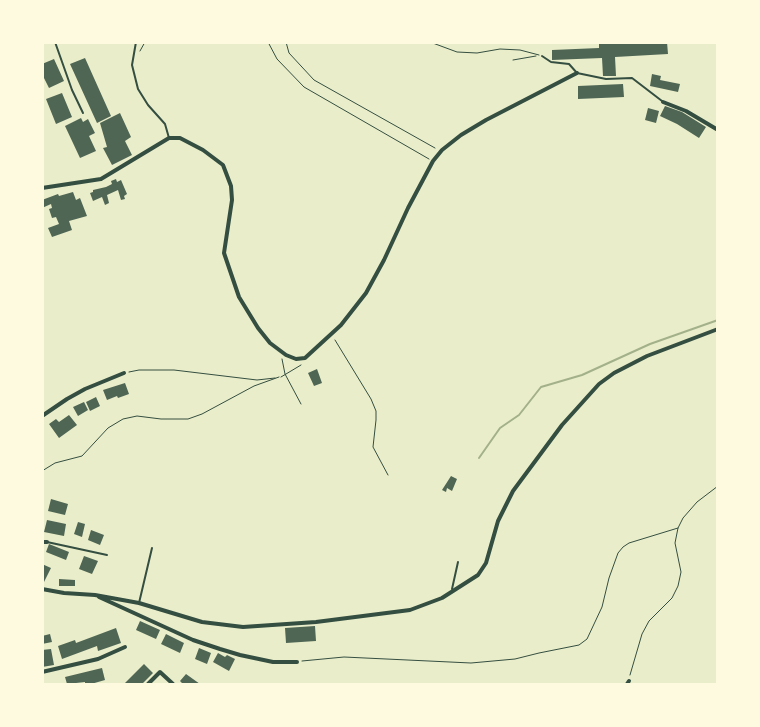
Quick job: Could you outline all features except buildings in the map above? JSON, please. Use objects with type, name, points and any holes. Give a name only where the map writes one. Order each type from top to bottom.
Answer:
[{"type":"street","points":[[42,188],[101,179],[169,138],[180,138],[203,150],[223,165],[232,193],[224,253],[239,297],[258,328],[270,343],[281,352],[296,359],[305,358],[332,335],[354,309],[376,277],[433,161],[442,150],[461,135],[486,120],[577,73]]},
{"type":"street","points":[[663,102],[686,111],[718,130]]},
{"type":"street","points":[[42,589],[140,603],[202,622],[243,627],[316,622],[410,610],[442,598],[478,575],[486,563],[498,521],[513,491],[562,425],[599,384],[614,373],[647,356],[718,329]]},
{"type":"street","points":[[42,416],[85,389],[124,373]]},
{"type":"street","points":[[94,595],[202,643],[240,655],[273,662],[297,662]]},
{"type":"street","points":[[42,672],[98,659],[125,647]]},
{"type":"street","points":[[148,684],[160,672],[173,684]]},
{"type":"lane","points":[[55,42],[72,90],[83,113]]},
{"type":"lane","points":[[136,42],[132,65],[138,89],[148,105],[165,124],[169,138]]},
{"type":"lane","points":[[542,56],[551,62],[569,64],[577,73],[606,79],[632,78],[663,102]]},
{"type":"lane","points":[[45,542],[107,555]]},
{"type":"lane","points":[[140,603],[152,548]]},
{"type":"lane","points":[[452,592],[458,562]]},
{"type":"path","points":[[268,42],[277,59],[304,87],[433,161]]},
{"type":"path","points":[[286,42],[289,54],[314,80],[432,145],[437,150]]},
{"type":"path","points":[[430,42],[457,52],[477,53],[500,49],[520,50],[542,56]]},
{"type":"path","points":[[513,60],[542,56]]},
{"type":"path","points":[[332,335],[371,398],[376,411],[374,447],[388,475]]},
{"type":"path","points":[[281,352],[285,374],[301,404]]},
{"type":"path","points":[[42,471],[56,463],[82,456],[108,428],[123,419],[137,416],[188,419],[202,414],[254,386],[280,378],[301,365],[305,358]]},
{"type":"path","points":[[124,373],[139,370],[174,370],[257,380],[280,378]]},
{"type":"path","points":[[628,683],[642,634],[649,621],[672,598],[678,586],[681,572],[675,543],[678,528],[683,518],[697,502],[718,486]]},
{"type":"path","points":[[297,662],[344,657],[471,663],[515,659],[579,645],[587,640],[602,607],[609,578],[618,554],[623,547],[629,543],[678,528]]},
{"type":"waterway","points":[[479,458],[500,428],[519,415],[541,387],[582,375],[650,344],[718,320]]}]
